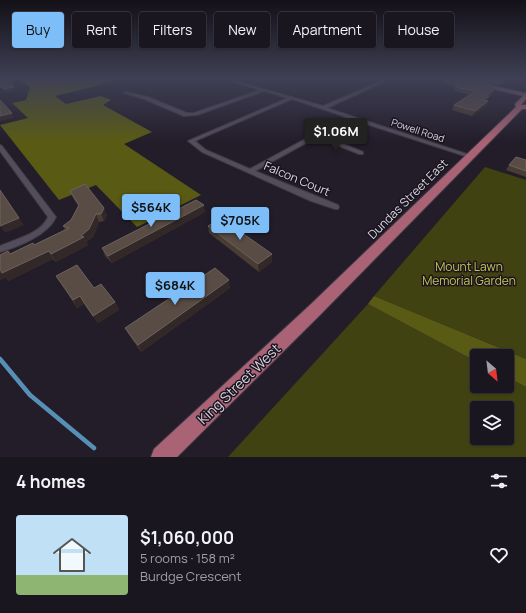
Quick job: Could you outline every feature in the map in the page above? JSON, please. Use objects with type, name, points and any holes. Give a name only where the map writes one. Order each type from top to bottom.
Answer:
[{"type":"main road","name":"Dundas Street East","points":[[315,310],[470,156],[523,107],[517,105],[522,99]]},
{"type":"main road","name":"King Street West","points":[[162,457],[315,310]]},
{"type":"street","points":[[149,99],[186,115],[195,114],[237,99]]},
{"type":"street","name":"Falcon Court","points":[[289,99],[191,141],[204,152],[314,200],[335,207]]},
{"type":"street","name":"Powell Road","points":[[296,99],[470,156]]},
{"type":"street","points":[[323,108],[342,99]]},
{"type":"street","points":[[250,171],[350,117]]},
{"type":"street","points":[[318,135],[361,153]]},
{"type":"street","points":[[0,147],[52,217],[48,226],[0,248]]},
{"type":"green space","name":"Mount Lawn Memorial Garden","points":[[485,167],[526,180],[526,359],[514,354],[514,349],[502,349],[374,296]]},
{"type":"green space","points":[[368,304],[470,358],[470,393],[514,393],[514,381],[526,387],[526,457],[228,457]]},
{"type":"shaded area","points":[[60,99],[66,104],[86,99],[111,100],[103,105],[152,132],[124,144],[201,195],[137,227],[96,185],[59,200],[0,125],[28,118],[12,103],[26,100]]},
{"type":"shaded area","points":[[374,296],[502,349],[470,349],[470,358],[368,304]]},
{"type":"shaded area","points":[[514,354],[526,359],[526,387],[514,381]]},
{"type":"building","points":[[463,99],[484,99],[483,100],[488,101],[475,111],[454,105]]},
{"type":"building","points":[[0,100],[12,113],[0,116]]},
{"type":"building","points":[[516,157],[526,160],[526,171],[509,165]]},
{"type":"building","points":[[85,184],[104,208],[101,214],[96,214],[89,229],[81,236],[84,237],[51,254],[49,251],[2,273],[0,269],[0,255],[8,251],[10,254],[33,243],[34,245],[69,228],[63,226],[71,220],[79,205],[70,191]]},
{"type":"building","points":[[0,190],[19,218],[0,226]]},
{"type":"building","points":[[196,200],[204,205],[108,256],[102,248]]},
{"type":"building","points":[[221,218],[272,254],[258,264],[208,226]]},
{"type":"building","points":[[77,265],[94,288],[101,284],[115,302],[93,316],[80,296],[73,300],[56,276]]},
{"type":"building","points":[[215,268],[229,280],[138,345],[125,328]]},
{"type":"waterway","points":[[0,359],[30,395],[94,448]]}]
